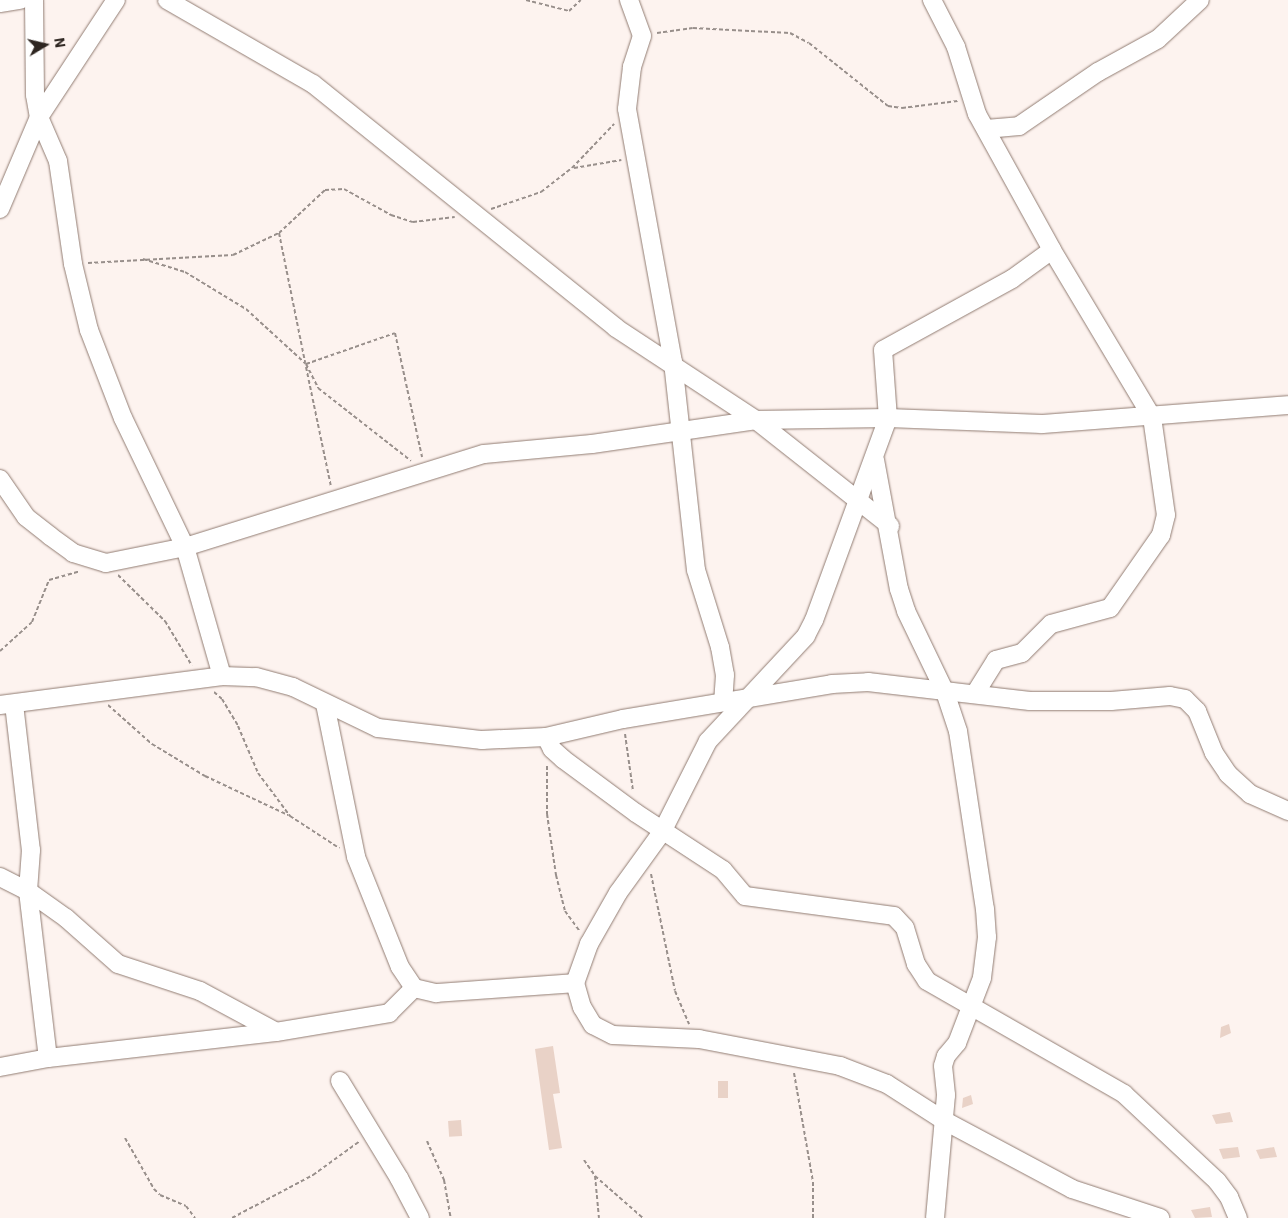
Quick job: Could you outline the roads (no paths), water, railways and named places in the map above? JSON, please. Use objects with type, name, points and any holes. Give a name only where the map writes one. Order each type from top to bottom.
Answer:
[{"type":"street","points":[[0,3],[20,0]]},
{"type":"street","points":[[34,0],[35,95],[39,116],[58,162],[73,264],[89,330],[123,418],[185,547],[222,676]]},
{"type":"street","points":[[0,209],[39,116],[116,0]]},
{"type":"street","points":[[167,0],[313,84],[616,328],[673,362],[756,420],[890,526]]},
{"type":"street","points":[[629,0],[642,36],[632,67],[627,109],[673,362],[696,570],[720,647],[725,674],[724,702]]},
{"type":"street","points":[[932,0],[956,47],[973,99],[986,129],[1052,250],[1152,417],[1166,515],[1161,535],[1110,608],[1051,624],[1022,653],[996,660],[975,694]]},
{"type":"street","points":[[986,129],[1019,126],[1098,72],[1158,40],[1200,0]]},
{"type":"street","points":[[1052,250],[1012,279],[886,347],[881,358],[888,418],[875,460],[858,499],[806,636],[751,698],[708,741],[662,832],[646,851],[589,944],[575,983],[582,1007],[593,1025],[613,1034],[699,1039],[840,1066],[887,1084],[943,1120],[1072,1189],[1160,1218]]},
{"type":"street","points":[[0,479],[26,517],[73,553],[106,563],[185,547],[334,499],[484,454],[592,444],[756,420],[888,418],[1033,424],[1152,417],[1288,405]]},
{"type":"street","points":[[875,460],[906,611],[945,692],[962,754],[985,909],[987,937],[982,978],[957,1043],[946,1056],[943,1066],[946,1095],[935,1218]]},
{"type":"street","points":[[48,1058],[28,891],[31,850],[7,705],[222,676],[275,681],[378,728],[396,732],[482,740],[549,743],[623,719],[832,684],[868,682],[1030,701],[1112,702],[1170,696],[1185,700],[1196,710],[1214,753],[1228,774],[1250,794],[1288,811]]},
{"type":"street","points":[[325,704],[356,857],[400,967],[414,988],[436,993],[575,983]]},
{"type":"street","points":[[549,743],[662,832],[723,870],[745,896],[894,916],[905,928],[916,964],[927,981],[1124,1094],[1216,1181],[1229,1198],[1238,1218]]},
{"type":"street","points":[[0,876],[28,891],[118,964],[200,991],[276,1032]]},
{"type":"street","points":[[0,1067],[48,1058],[276,1032],[389,1013],[414,988]]},
{"type":"street","points":[[340,1081],[371,1131],[420,1218]]}]
